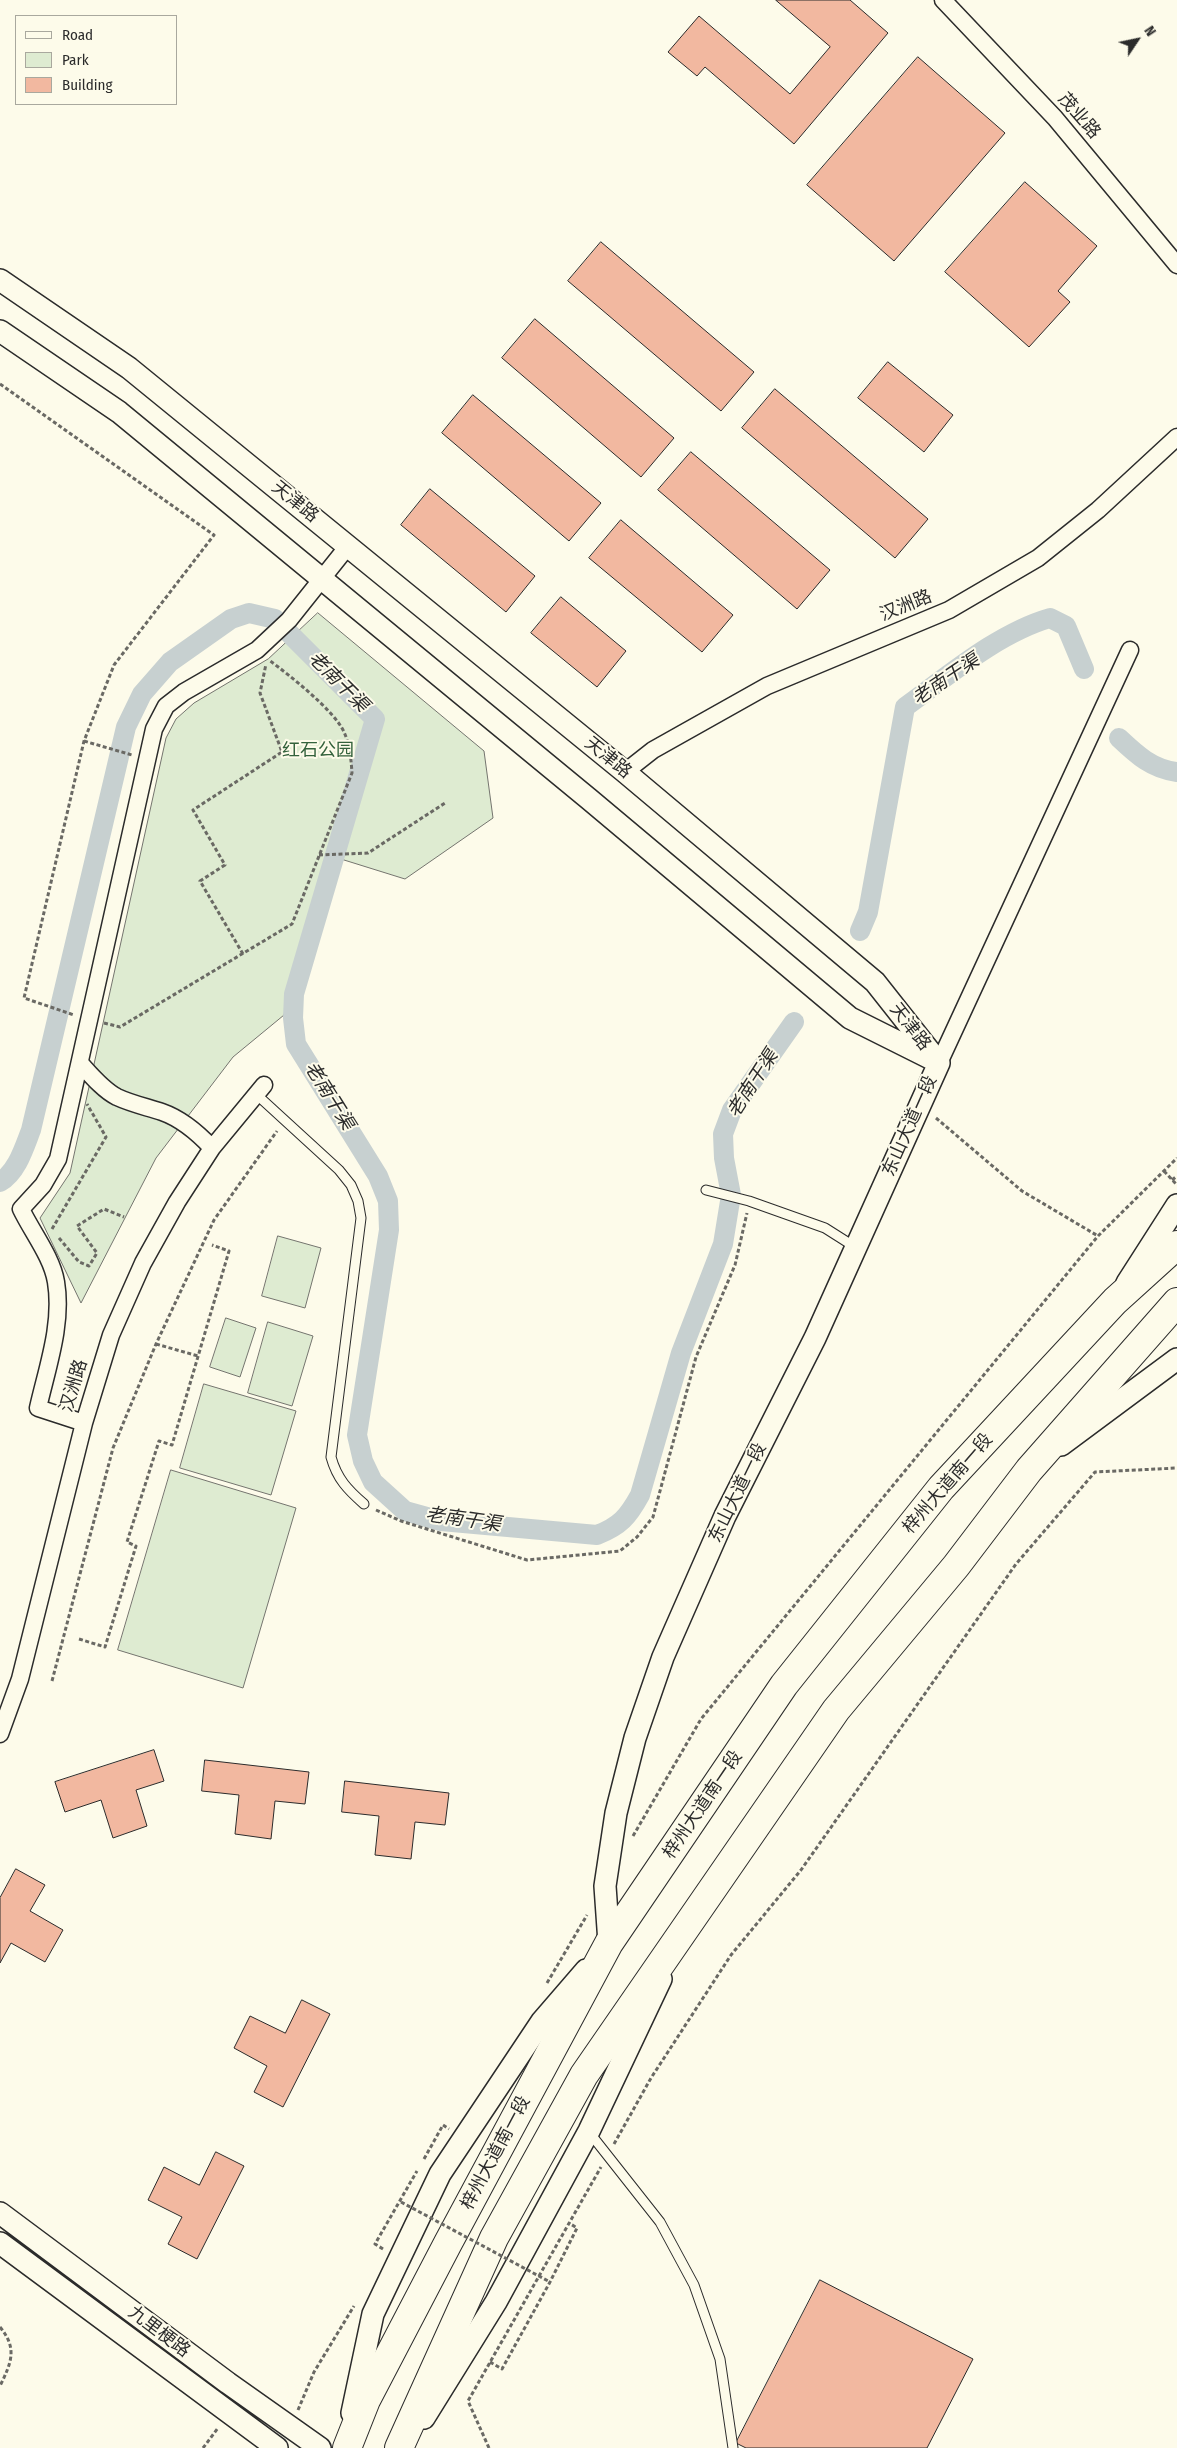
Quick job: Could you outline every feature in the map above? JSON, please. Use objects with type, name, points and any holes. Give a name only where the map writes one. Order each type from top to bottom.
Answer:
[{"type":"highway","name":"梓州大道南一段","points":[[346,2448],[366,2400],[443,2252],[609,1943],[784,1685],[941,1488],[1115,1301],[1177,1245]]},
{"type":"highway","points":[[399,2448],[494,2238],[584,2075],[836,1710],[956,1566],[1029,1470],[1177,1302]]},
{"type":"street","name":"茂业路","points":[[943,0],[1055,118],[1177,265]]},
{"type":"street","name":"天津路","points":[[0,280],[129,368],[625,772],[875,982],[939,1063]]},
{"type":"street","name":"天津路","points":[[0,331],[119,412],[323,579],[850,1018],[939,1063]]},
{"type":"street","name":"汉洲路","points":[[625,772],[653,750],[767,686],[948,610],[1038,558],[1098,510],[1177,437]]},
{"type":"street","points":[[84,1423],[38,1408],[58,1313],[56,1281],[21,1209],[43,1185],[58,1159],[154,729],[166,706],[184,692],[262,654],[276,632],[289,620],[348,546]]},
{"type":"street","points":[[939,1063],[1130,650]]},
{"type":"street","points":[[80,1063],[115,1096],[139,1106],[162,1112],[183,1122],[198,1133],[212,1148]]},
{"type":"street","name":"东山大道一段","points":[[609,1943],[605,1886],[616,1813],[636,1738],[663,1657],[725,1516],[815,1338],[939,1063]]},
{"type":"street","name":"汉洲路","points":[[0,1734],[20,1679],[84,1423],[111,1335],[143,1263],[177,1202],[212,1148],[260,1090]]},
{"type":"street","points":[[1115,1301],[1177,1205]]},
{"type":"street","points":[[1029,1470],[1174,1366]]},
{"type":"street","points":[[405,2448],[496,2302],[589,2131],[684,1932]]},
{"type":"street","points":[[346,2448],[373,2314],[440,2174],[542,2021],[609,1943]]},
{"type":"street","name":"九里梗路","points":[[0,2214],[228,2383],[320,2448]]},
{"type":"street","name":"九里梗路","points":[[0,2243],[277,2448]]},
{"type":"lane","points":[[260,1090],[284,1120],[339,1170],[351,1185],[358,1201],[361,1218],[332,1457],[335,1472],[344,1486],[364,1504]]},
{"type":"lane","points":[[706,1190],[749,1201],[825,1228],[856,1247]]},
{"type":"lane","points":[[589,2131],[660,2222],[694,2285],[720,2359],[733,2448]]},
{"type":"path","points":[[0,384],[214,536],[114,665],[84,741],[24,998],[89,1019]]},
{"type":"path","points":[[120,1027],[292,924],[352,773],[351,753],[343,730],[323,706],[262,654]]},
{"type":"path","points":[[243,954],[200,881],[225,865],[194,810],[282,752],[260,693],[262,654]]},
{"type":"path","points":[[84,741],[147,760]]},
{"type":"path","points":[[319,855],[368,853],[445,803]]},
{"type":"path","points":[[85,1101],[106,1138],[52,1230],[79,1262],[90,1266],[97,1253],[77,1226],[104,1209],[124,1217]]},
{"type":"path","points":[[920,1105],[1022,1192],[1098,1236]]},
{"type":"path","points":[[52,1681],[113,1448],[156,1344],[214,1220],[284,1120]]},
{"type":"path","points":[[1164,1171],[1177,1185]]},
{"type":"path","points":[[1172,1180],[1177,1176]]},
{"type":"path","points":[[364,1504],[401,1521],[527,1560],[620,1551],[636,1537],[653,1517],[696,1358],[735,1265],[749,1201]]},
{"type":"path","points":[[79,1639],[105,1647],[136,1546],[127,1542],[159,1441],[172,1445],[229,1251],[212,1245]]},
{"type":"path","points":[[156,1344],[198,1356]]},
{"type":"path","points":[[489,2448],[468,2400],[651,2078],[731,1955],[801,1870],[1016,1564],[1095,1472],[1177,1468]]},
{"type":"path","points":[[375,2244],[400,2202],[550,2282]]},
{"type":"path","points":[[490,2362],[502,2369],[550,2282],[577,2228],[569,2223]]},
{"type":"path","points":[[0,2327],[8,2337],[12,2354],[9,2368],[0,2386]]},
{"type":"path","points":[[203,2448],[219,2428]]},
{"type":"green space","name":"红石公园","points":[[318,613],[484,751],[493,818],[405,879],[328,855],[284,1015],[233,1057],[156,1158],[81,1303],[40,1218],[70,1173],[166,738],[176,719],[194,703],[268,659]]},
{"type":"green space","points":[[278,1236],[321,1248],[305,1308],[262,1296]]},
{"type":"green space","points":[[226,1318],[256,1328],[240,1377],[210,1367]]},
{"type":"green space","points":[[268,1322],[313,1336],[292,1406],[248,1393]]},
{"type":"green space","points":[[204,1384],[296,1411],[271,1495],[180,1468]]},
{"type":"green space","points":[[171,1470],[296,1508],[243,1688],[118,1650]]},
{"type":"building","points":[[776,0],[850,0],[888,33],[794,144],[705,67],[697,76],[668,52],[699,16],[790,94],[830,47]]},
{"type":"building","points":[[918,57],[1005,133],[894,261],[807,185]]},
{"type":"building","points":[[1025,182],[1097,246],[1058,291],[1070,302],[1029,347],[945,272]]},
{"type":"building","points":[[601,242],[754,372],[721,411],[568,281]]},
{"type":"building","points":[[535,319],[674,438],[641,477],[502,358]]},
{"type":"building","points":[[888,362],[953,415],[924,452],[858,398]]},
{"type":"building","points":[[775,389],[928,519],[895,558],[742,428]]},
{"type":"building","points":[[473,395],[601,503],[569,541],[442,433]]},
{"type":"building","points":[[691,452],[830,570],[797,609],[658,490]]},
{"type":"building","points":[[430,489],[535,576],[506,612],[401,525]]},
{"type":"building","points":[[621,520],[733,615],[702,652],[589,558]]},
{"type":"building","points":[[561,597],[626,651],[597,687],[531,633]]},
{"type":"building","points":[[154,1750],[164,1781],[136,1790],[147,1826],[113,1838],[101,1800],[65,1812],[55,1782]]},
{"type":"building","points":[[205,1760],[309,1772],[305,1804],[275,1801],[271,1839],[235,1834],[239,1795],[202,1791]]},
{"type":"building","points":[[345,1781],[449,1793],[445,1825],[415,1822],[411,1859],[375,1855],[379,1816],[342,1812]]},
{"type":"building","points":[[16,1869],[45,1885],[30,1911],[63,1930],[45,1962],[11,1943],[0,1963],[0,1898]]},
{"type":"building","points":[[302,2000],[330,2014],[283,2107],[254,2092],[267,2066],[234,2048],[250,2016],[285,2033]]},
{"type":"building","points":[[216,2152],[244,2166],[197,2259],[168,2244],[182,2217],[148,2200],[164,2167],[199,2185]]},
{"type":"building","points":[[820,2280],[973,2359],[927,2448],[746,2448],[736,2443]]},
{"type":"waterway","name":"老南干渠","points":[[0,1182],[6,1178],[15,1166],[23,1152],[31,1130],[126,727],[142,694],[170,662],[231,619],[249,613],[275,619],[375,719],[294,994],[293,1018],[296,1044],[378,1176],[388,1201],[389,1230],[357,1435],[363,1461],[373,1482],[405,1511],[441,1521],[597,1535],[612,1528],[627,1515],[640,1495],[681,1353],[723,1244],[731,1195],[724,1158],[723,1134],[732,1110],[794,1022]]},
{"type":"waterway","name":"老南干渠","points":[[860,931],[868,912],[905,707],[974,656],[1011,634],[1050,618],[1066,626],[1084,669]]},
{"type":"waterway","name":"老南干渠","points":[[1119,738],[1152,764],[1177,772]]}]
